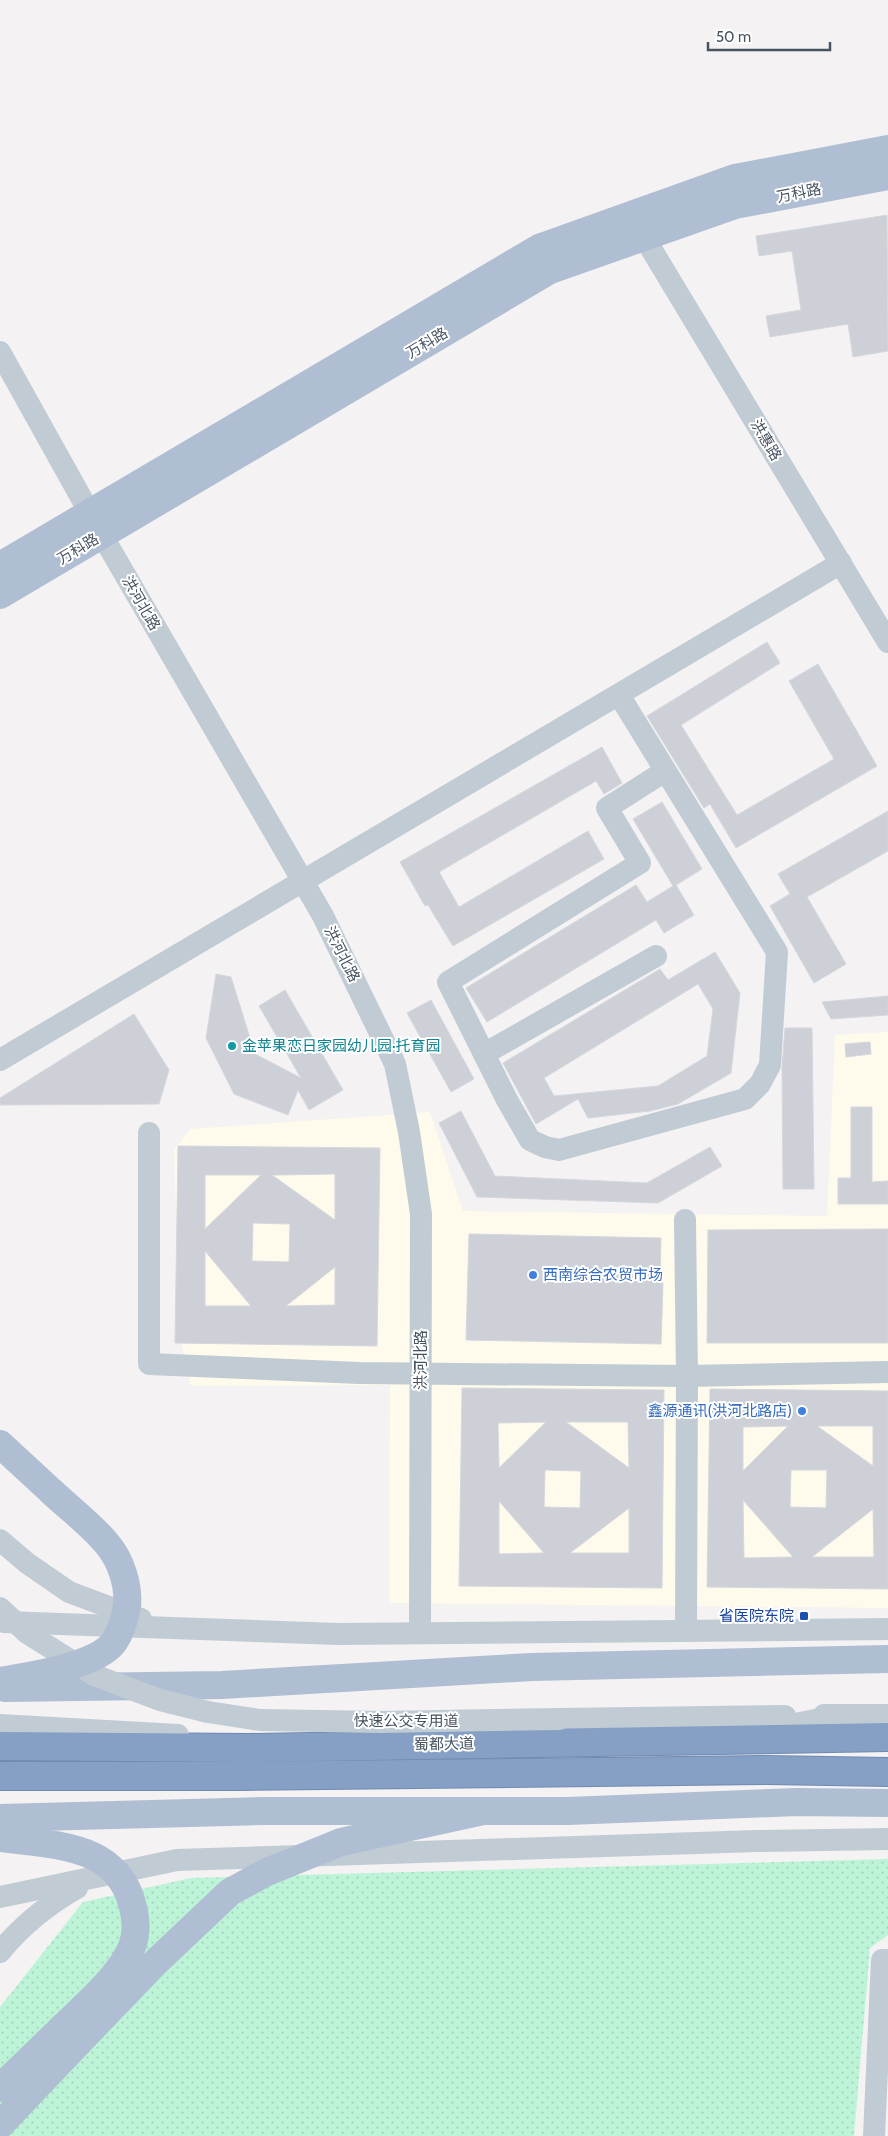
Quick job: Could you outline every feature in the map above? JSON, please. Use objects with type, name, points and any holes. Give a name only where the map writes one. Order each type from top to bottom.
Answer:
[{"type":"highway","name":"蜀都大道","points":[[0,1746],[248,1748],[888,1737]]},
{"type":"highway","name":"蜀都大道","points":[[0,1776],[240,1776],[768,1770],[888,1772]]},
{"type":"main road","name":"万科路","points":[[0,595],[96,524],[539,248],[735,178],[888,149]]},
{"type":"main road","name":"万科路","points":[[0,566],[96,524],[550,270],[735,205],[888,176]]},
{"type":"main road","points":[[0,1444],[108,1545],[120,1564],[128,1593],[125,1617],[114,1642],[96,1656],[40,1674],[0,1681]]},
{"type":"main road","points":[[0,1688],[222,1685],[532,1667],[888,1659]]},
{"type":"main road","points":[[0,1818],[264,1811],[568,1811],[797,1802],[888,1803]]},
{"type":"main road","points":[[0,2125],[156,1962],[230,1892],[267,1872],[341,1842],[483,1812]]},
{"type":"main road","points":[[0,1838],[69,1848],[106,1863],[126,1885],[135,1912],[136,1936],[114,1977],[0,2088]]},
{"type":"street","name":"洪惠路","points":[[644,237],[888,642]]},
{"type":"street","name":"洪河北路","points":[[0,352],[96,524],[322,916],[395,1064],[408,1132],[420,1214],[422,1374],[420,1633]]},
{"type":"street","points":[[0,1060],[841,563]]},
{"type":"street","points":[[619,694],[777,952],[770,1065],[760,1084],[745,1099],[560,1150],[545,1147],[530,1140],[448,982],[640,863],[607,808],[665,771]]},
{"type":"street","points":[[484,1054],[656,956]]},
{"type":"street","points":[[150,1133],[149,1364],[422,1374],[687,1376],[888,1372]]},
{"type":"street","points":[[685,1220],[687,1376],[686,1631]]},
{"type":"street","points":[[0,1540],[69,1592],[166,1628]]},
{"type":"street","name":"快速公交专用道","points":[[0,1608],[27,1632],[94,1675],[160,1700],[208,1712],[260,1720],[381,1722],[888,1715]]},
{"type":"street","points":[[0,1622],[339,1634],[888,1629]]},
{"type":"street","name":"快速公交专用道","points":[[0,1725],[270,1740],[738,1736],[839,1715]]},
{"type":"street","points":[[0,1897],[177,1860],[757,1841],[888,1839]]},
{"type":"street","points":[[0,1952],[16,1933],[52,1902],[96,1877]]},
{"type":"street","points":[[874,2136],[882,1960],[888,1960]]},
{"type":"shaded area","name":"西南综合农贸市场","points":[[888,1032],[888,1608],[389,1603],[390,1385],[191,1386],[180,1335],[174,1150],[190,1129],[430,1112],[463,1211],[827,1216],[835,1035]]},
{"type":"green space","points":[[888,1859],[888,1935],[870,1948],[854,2136],[0,2136],[0,2007],[83,1902],[191,1878]]},
{"type":"building","points":[[887,215],[888,351],[853,357],[848,324],[770,337],[766,316],[801,310],[792,251],[759,256],[756,236]]},
{"type":"building","points":[[767,642],[780,663],[681,725],[737,815],[834,759],[789,681],[818,664],[877,766],[736,848],[710,804],[704,808],[647,716]]},
{"type":"building","points":[[602,747],[622,783],[604,794],[596,781],[439,872],[459,907],[588,831],[604,859],[453,946],[428,905],[425,906],[400,862]]},
{"type":"building","points":[[662,802],[702,869],[676,885],[694,915],[664,933],[656,920],[487,1022],[466,988],[636,885],[647,902],[673,886],[633,819]]},
{"type":"building","points":[[888,811],[888,851],[807,897],[846,964],[814,983],[770,906],[790,894],[778,874]]},
{"type":"building","points":[[715,952],[740,993],[731,1073],[678,1104],[650,1111],[588,1118],[578,1099],[536,1124],[503,1063],[660,969],[668,980]],"holes":[[[698,984],[713,1009],[707,1056],[658,1086],[554,1096],[544,1078]]]},
{"type":"building","name":"金苹果恋日家园幼儿园·托育园","points":[[216,974],[231,977],[255,1054],[301,1078],[259,1006],[285,990],[343,1090],[309,1110],[298,1090],[288,1115],[234,1094],[206,1038]]},
{"type":"building","points":[[888,996],[888,1015],[831,1019],[822,1002]]},
{"type":"building","points":[[431,1000],[474,1079],[451,1092],[407,1013]]},
{"type":"building","points":[[134,1014],[169,1070],[159,1104],[0,1105],[0,1098]]},
{"type":"building","points":[[785,1028],[812,1028],[814,1189],[783,1189],[782,1068]]},
{"type":"building","points":[[870,1042],[871,1054],[846,1057],[845,1044]]},
{"type":"building","points":[[851,1107],[872,1107],[872,1182],[888,1181],[888,1204],[838,1204],[838,1178],[851,1178]]},
{"type":"building","points":[[461,1111],[495,1176],[647,1183],[710,1147],[722,1166],[658,1203],[477,1197],[439,1123]]},
{"type":"building","points":[[178,1146],[380,1148],[377,1346],[175,1343]],"holes":[[[335,1174],[335,1220],[272,1175]],[[205,1175],[261,1175],[205,1229]],[[253,1223],[290,1224],[289,1262],[252,1261]],[[205,1251],[251,1306],[205,1306]],[[335,1267],[335,1305],[286,1306]]]},
{"type":"building","points":[[888,1229],[888,1343],[707,1343],[708,1230]]},
{"type":"building","points":[[469,1234],[661,1238],[660,1283],[663,1283],[661,1344],[466,1340]]},
{"type":"building","points":[[462,1388],[664,1390],[662,1588],[459,1586]],"holes":[[[546,1422],[499,1468],[498,1423]],[[566,1422],[628,1422],[629,1468]],[[545,1470],[581,1471],[580,1508],[544,1507]],[[499,1501],[544,1553],[499,1554]],[[629,1508],[629,1553],[570,1553]]]},
{"type":"building","points":[[710,1389],[888,1391],[888,1589],[707,1587]],"holes":[[[788,1426],[743,1471],[743,1427]],[[817,1426],[873,1426],[873,1466]],[[791,1470],[827,1470],[826,1508],[790,1507]],[[743,1500],[793,1557],[744,1558]],[[873,1509],[874,1557],[812,1557]]]},
{"type":"place","name":"金苹果恋日家园幼儿园·托育园","points":[[232,1046]]},
{"type":"place","name":"西南综合农贸市场","points":[[533,1275]]},
{"type":"place","name":"鑫源通讯(洪河北路店)","points":[[802,1411]]},
{"type":"place","name":"省医院东院","points":[[804,1616]]}]
